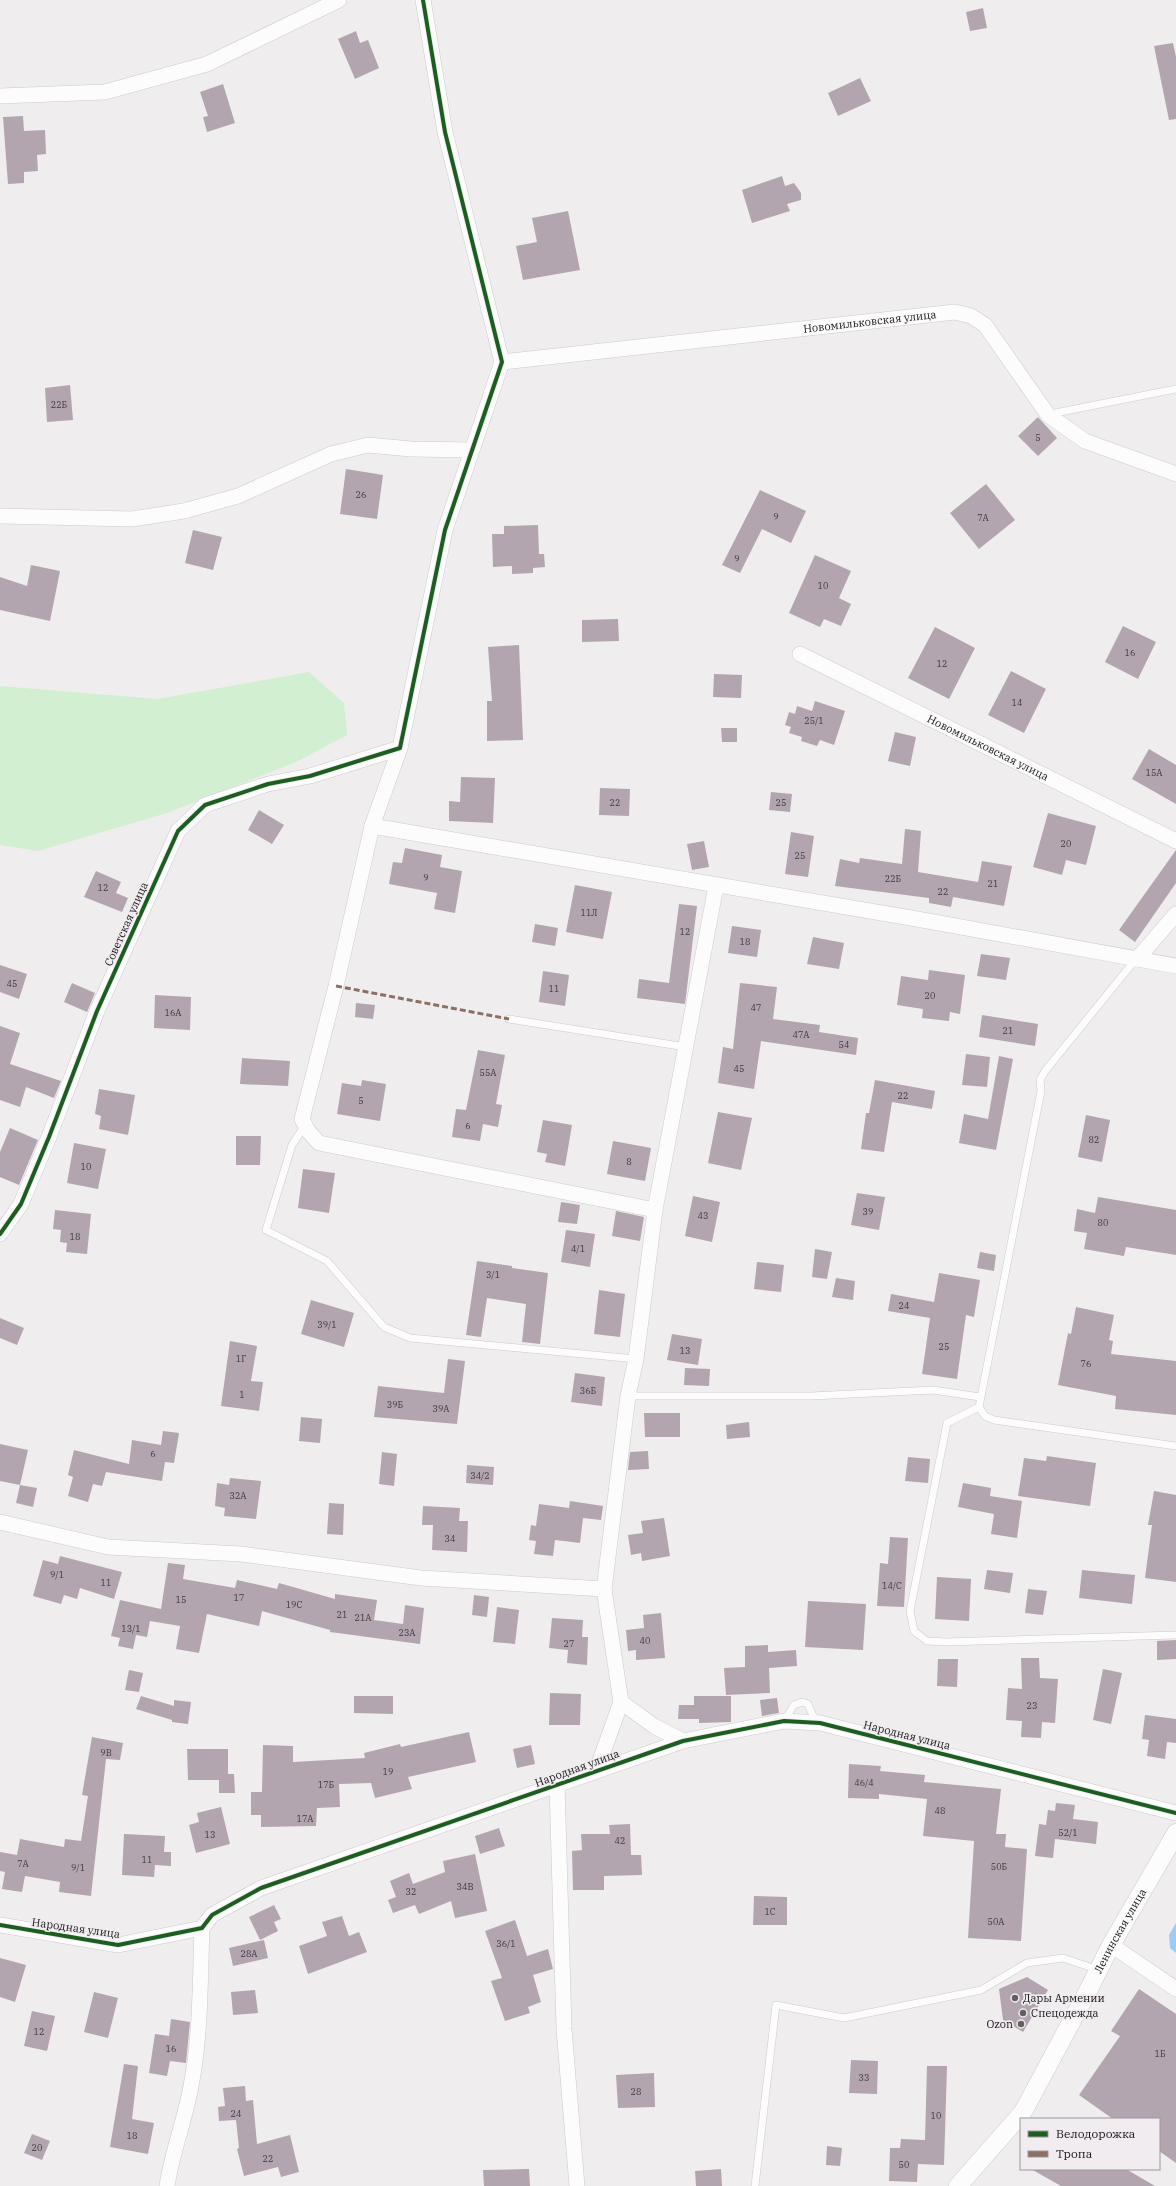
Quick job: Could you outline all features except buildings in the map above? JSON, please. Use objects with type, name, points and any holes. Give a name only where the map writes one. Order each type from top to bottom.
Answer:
[{"type":"street","points":[[0,96],[105,92],[207,64],[339,0]]},
{"type":"street","points":[[423,0],[445,132],[502,362],[470,450],[445,530],[394,750],[372,826],[336,986],[302,1119],[308,1131],[319,1143],[655,1210]]},
{"type":"street","name":"Новомильковская улица","points":[[502,362],[955,312],[971,316],[985,325],[1048,415],[1085,441],[1176,474]]},
{"type":"street","points":[[0,516],[132,519],[184,511],[238,496],[331,454],[368,445],[411,449],[470,450]]},
{"type":"street","name":"Новомильковская улица","points":[[800,654],[1176,842]]},
{"type":"street","name":"Советская улица","points":[[0,1234],[21,1204],[49,1137],[97,1011],[178,831],[205,805],[268,784],[310,776],[394,750]]},
{"type":"street","points":[[372,826],[1176,966]]},
{"type":"street","points":[[597,1770],[621,1702],[604,1589],[628,1396],[636,1359],[655,1210],[716,886]]},
{"type":"street","points":[[1137,959],[1176,914]]},
{"type":"street","points":[[0,1522],[108,1547],[241,1554],[421,1578],[604,1589]]},
{"type":"street","points":[[621,1702],[654,1726],[683,1741]]},
{"type":"street","name":"Народная улица","points":[[0,1925],[118,1945],[202,1928],[212,1915],[261,1888],[683,1741],[784,1722],[820,1723],[1176,1813]]},
{"type":"street","points":[[557,1784],[564,2030],[577,2186]]},
{"type":"street","name":"Ленинская улица","points":[[958,2186],[1023,2112],[1111,1945],[1176,1833]]},
{"type":"street","points":[[167,2186],[170,2161],[191,2086],[199,2016],[202,1928]]},
{"type":"street","points":[[1111,1945],[1176,1989]]},
{"type":"lane","points":[[1048,415],[1176,389]]},
{"type":"lane","points":[[1137,959],[1045,1071],[1040,1080],[1041,1091],[979,1407],[984,1416],[994,1420],[1176,1446]]},
{"type":"lane","points":[[509,1019],[686,1047]]},
{"type":"lane","points":[[304,1125],[292,1145],[266,1230],[327,1261],[384,1327],[410,1338],[636,1359]]},
{"type":"lane","points":[[628,1396],[811,1396],[933,1390],[980,1397]]},
{"type":"lane","points":[[979,1407],[947,1423],[910,1611],[914,1631],[927,1641],[946,1642],[1176,1635]]},
{"type":"lane","points":[[755,2186],[776,2005],[844,2018],[981,1990],[1027,1963],[1063,1958],[1099,1970]]},
{"type":"green space","points":[[309,672],[344,703],[347,735],[296,762],[167,813],[38,851],[0,845],[0,686],[157,699]]},
{"type":"water","points":[[1176,1923],[1176,1953],[1170,1948],[1169,1935]]},
{"type":"marked path","points":[[336,986],[509,1019]]},
{"type":"cycle path","points":[[0,1234],[21,1204],[49,1137],[97,1011],[178,831],[205,805],[268,784],[310,776],[400,748],[445,530],[502,362],[445,132],[423,0]]},
{"type":"cycle path","points":[[0,1925],[118,1945],[202,1928],[212,1915],[261,1888],[683,1741],[784,1721],[820,1723],[1176,1813]]},
{"type":"place","name":"Дары Армении","points":[[1015,1998]]},
{"type":"place","name":"Спецодежда","points":[[1023,2013]]},
{"type":"place","name":"Ozon","points":[[1021,2024]]}]
